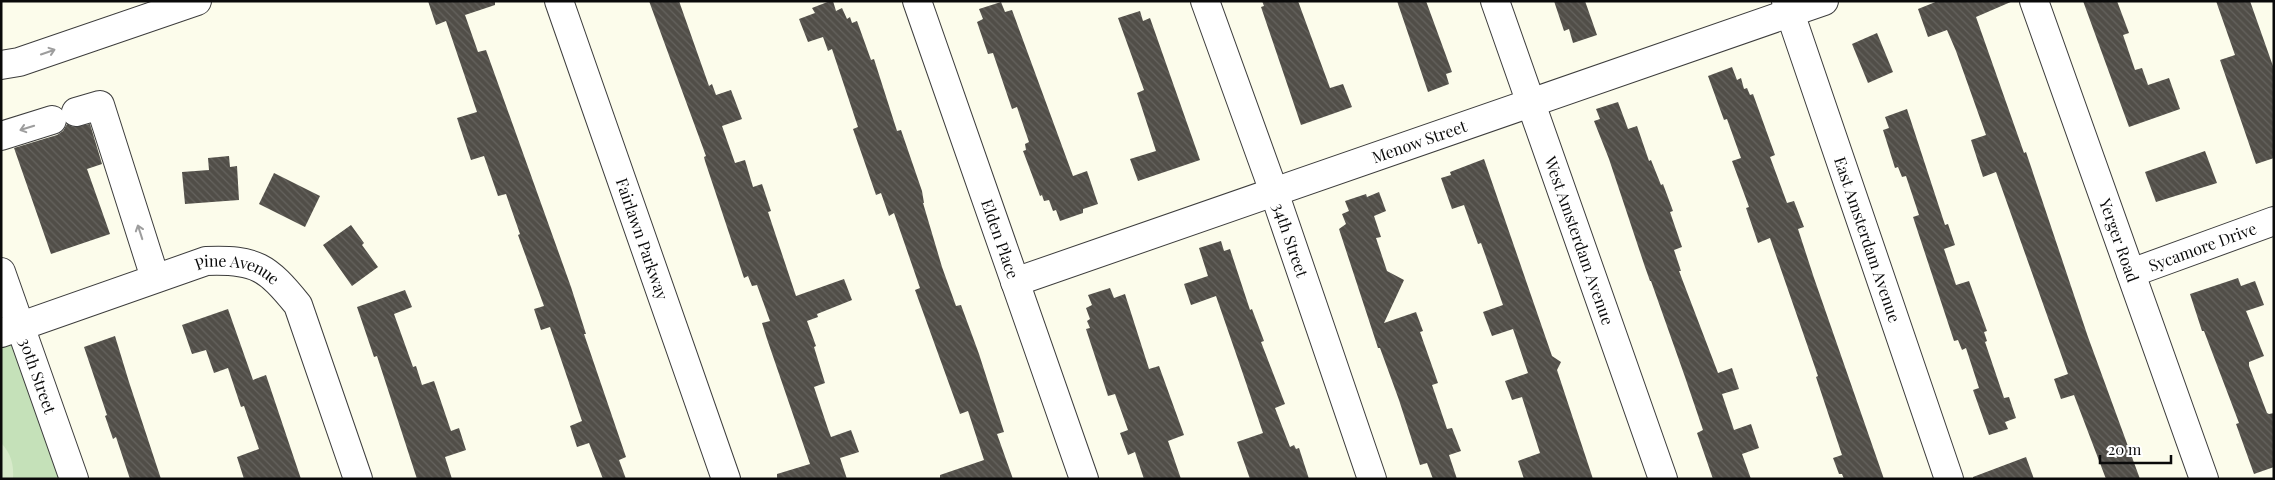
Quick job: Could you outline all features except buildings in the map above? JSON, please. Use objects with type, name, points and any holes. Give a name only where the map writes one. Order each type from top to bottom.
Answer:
[{"type":"street","points":[[1,65],[19,62],[197,1]]},
{"type":"street","name":"Fairlawn Parkway","points":[[559,1],[726,479]]},
{"type":"street","name":"Elden Place","points":[[917,1],[1084,479]]},
{"type":"street","name":"34th Street","points":[[1205,1],[1274,192],[1372,479]]},
{"type":"street","name":"West Amsterdam Avenue","points":[[1495,1],[1663,479]]},
{"type":"street","name":"Menow Street","points":[[1015,282],[1530,103],[1788,7],[1824,1]]},
{"type":"street","name":"Yerger Road","points":[[2034,1],[2204,479]]},
{"type":"street","name":"East Amsterdam Avenue","points":[[1788,7],[1950,479]]},
{"type":"street","points":[[1,136],[100,105],[155,278]]},
{"type":"street","name":"Sycamore Drive","points":[[2131,273],[2274,221]]},
{"type":"street","name":"Pine Avenue","points":[[11,330],[206,261],[230,260],[256,264],[281,284],[298,305],[358,479]]},
{"type":"street","name":"30th Street","points":[[1,272],[11,330],[74,479]]},
{"type":"green space","points":[[1,272],[74,479],[1,479]]},
{"type":"green space","points":[[1,443],[11,459],[13,479],[1,479]]}]
